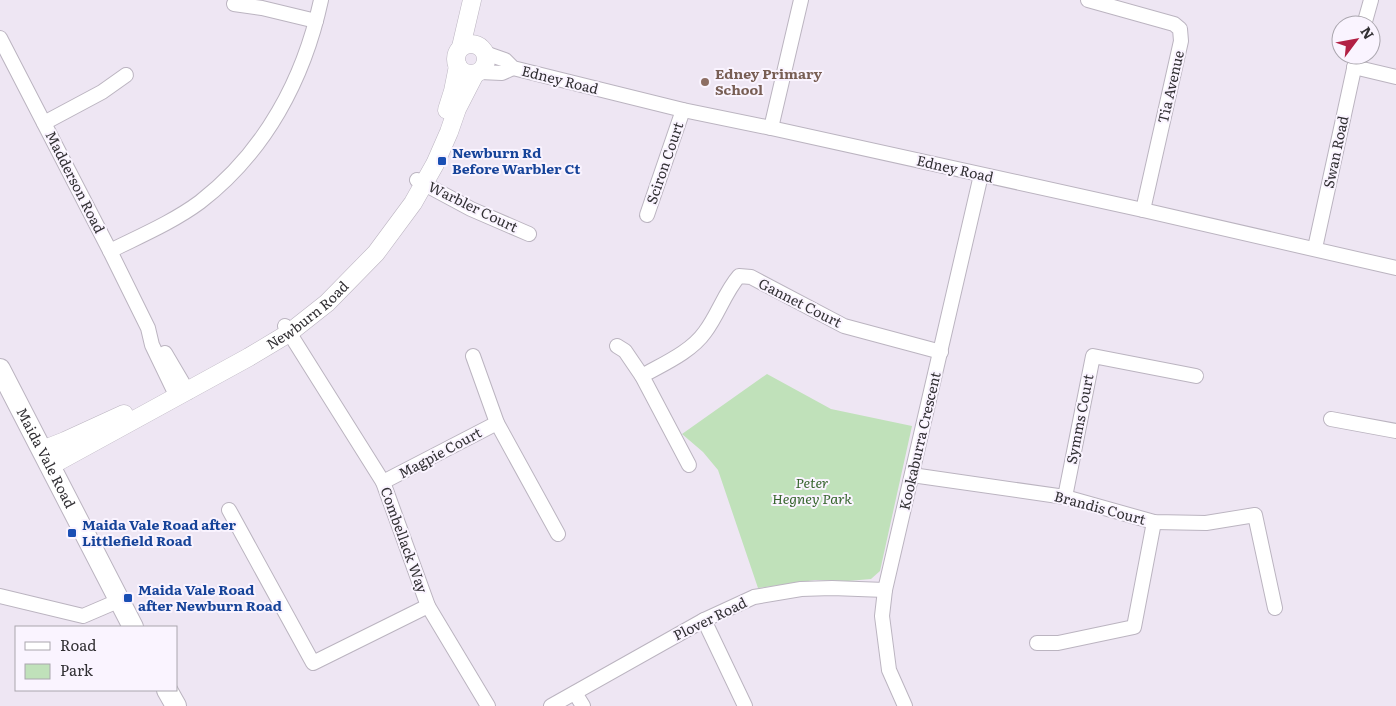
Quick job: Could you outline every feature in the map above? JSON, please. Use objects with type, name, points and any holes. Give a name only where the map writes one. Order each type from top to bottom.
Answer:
[{"type":"main road","name":"Maida Vale Road","points":[[0,369],[132,626]]},
{"type":"main road","points":[[167,691],[176,706]]},
{"type":"street","points":[[110,251],[159,226],[199,202],[222,183],[244,160],[267,131],[291,91],[302,66],[321,0]]},
{"type":"street","points":[[771,128],[801,0]]},
{"type":"street","name":"Tia Avenue","points":[[1088,0],[1174,24],[1180,28],[1181,41],[1143,210]]},
{"type":"street","points":[[1367,15],[1371,0]]},
{"type":"street","points":[[472,2],[486,63],[478,73],[465,73],[458,66],[456,57],[462,47],[472,2]]},
{"type":"street","points":[[234,4],[262,8],[316,21]]},
{"type":"street","name":"Madderson Road","points":[[0,38],[110,251],[148,328],[152,345],[180,390]]},
{"type":"street","points":[[462,47],[473,44],[484,50]]},
{"type":"street","name":"Edney Road","points":[[484,50],[505,60],[514,68],[683,110],[1315,248],[1396,268]]},
{"type":"street","name":"Swan Road","points":[[1315,248],[1354,65]]},
{"type":"street","points":[[1365,65],[1396,77]]},
{"type":"street","name":"Newburn Road","points":[[421,182],[454,91],[458,66]]},
{"type":"street","name":"Edney Road","points":[[478,73],[502,73],[514,68]]},
{"type":"street","name":"Newburn Road","points":[[46,458],[180,390],[287,329],[339,280],[367,250],[406,198],[421,182],[449,132],[457,109],[478,73]]},
{"type":"street","points":[[44,123],[102,92],[126,75]]},
{"type":"street","name":"Sciron Court","points":[[647,215],[683,110]]},
{"type":"street","name":"Kookaburra Crescent","points":[[905,706],[889,670],[882,616],[885,590],[981,175]]},
{"type":"street","name":"Warbler Court","points":[[421,182],[471,209],[529,234]]},
{"type":"street","name":"Gannet Court","points":[[642,376],[673,358],[705,333],[733,283],[740,276],[751,278],[844,326],[941,352]]},
{"type":"street","name":"Combellack Way","points":[[287,329],[383,482],[428,606],[488,706]]},
{"type":"street","points":[[617,346],[625,352],[642,376],[689,465]]},
{"type":"street","name":"Magpie Court","points":[[473,356],[497,423],[558,534]]},
{"type":"street","name":"Symms Court","points":[[1065,497],[1093,356],[1196,376]]},
{"type":"street","points":[[1331,419],[1396,431]]},
{"type":"street","name":"Magpie Court","points":[[383,482],[497,423]]},
{"type":"street","name":"Brandis Court","points":[[912,474],[1065,497],[1154,522],[1206,522],[1254,515],[1275,608]]},
{"type":"street","points":[[229,510],[313,663],[428,606]]},
{"type":"street","points":[[1037,642],[1058,643],[1134,627],[1154,522]]},
{"type":"street","name":"Plover Road","points":[[551,706],[704,620],[727,608],[754,598],[801,589],[885,590]]},
{"type":"street","points":[[0,596],[83,616],[116,596]]},
{"type":"street","points":[[704,620],[745,706]]},
{"type":"street","points":[[575,693],[582,706]]},
{"type":"green space","name":"Peter Hegney Park","points":[[767,374],[831,409],[912,426],[880,571],[871,579],[848,581],[815,580],[758,588],[718,470],[703,452],[682,434]]},
{"type":"place","name":"Edney Primary School","points":[[705,82]]},
{"type":"place","name":"Newburn Rd Before Warbler Ct","points":[[442,161]]},
{"type":"place","name":"Maida Vale Road after Littlefield Road","points":[[72,533]]},
{"type":"place","name":"Maida Vale Road after Newburn Road","points":[[128,598]]}]
